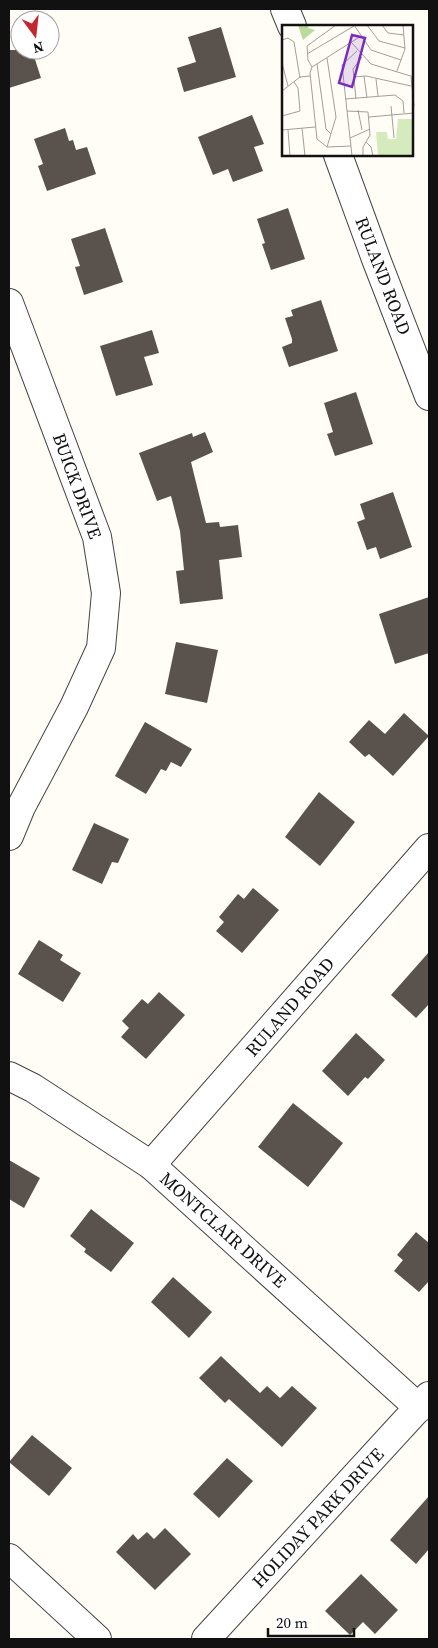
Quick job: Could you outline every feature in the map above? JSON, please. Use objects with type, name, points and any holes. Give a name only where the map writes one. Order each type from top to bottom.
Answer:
[{"type":"street","points":[[285,9],[292,25]]},
{"type":"street","name":"RULAND ROAD","points":[[338,156],[429,396]]},
{"type":"street","name":"BUICK DRIVE","points":[[9,303],[14,336],[97,537],[106,593],[101,648],[74,707],[21,807],[9,836]]},
{"type":"street","name":"RULAND ROAD","points":[[151,1165],[429,848]]},
{"type":"street","name":"MONTCLAIR DRIVE","points":[[9,1076],[33,1088],[151,1165],[424,1402]]},
{"type":"street","name":"HOLIDAY PARK DRIVE","points":[[206,1639],[424,1402]]},
{"type":"street","points":[[9,1558],[96,1639]]},
{"type":"building","points":[[221,27],[236,77],[184,92],[177,68],[196,62],[188,37]]},
{"type":"building","points":[[9,50],[10,60],[35,60],[41,78],[9,88]]},
{"type":"building","points":[[252,115],[264,144],[254,147],[263,171],[233,182],[228,169],[213,175],[198,137]]},
{"type":"building","points":[[65,128],[69,141],[73,140],[76,150],[87,147],[96,174],[47,191],[38,166],[43,164],[34,139]]},
{"type":"building","points":[[288,208],[305,259],[271,270],[262,244],[265,243],[257,219]]},
{"type":"building","points":[[105,228],[123,282],[84,295],[75,267],[80,266],[71,239]]},
{"type":"building","points":[[321,300],[338,351],[289,367],[282,347],[292,343],[285,318],[293,316],[291,310]]},
{"type":"building","points":[[152,330],[159,353],[144,357],[153,385],[116,396],[100,346]]},
{"type":"building","points":[[356,392],[373,444],[335,456],[327,434],[333,432],[324,403]]},
{"type":"building","points":[[205,432],[213,452],[191,462],[206,523],[219,522],[220,527],[238,525],[242,557],[219,560],[223,599],[180,604],[176,571],[184,570],[180,531],[171,496],[157,501],[139,453],[192,433],[193,437]]},
{"type":"building","points":[[393,492],[412,547],[380,559],[376,547],[367,550],[357,522],[365,519],[360,504]]},
{"type":"building","points":[[429,597],[429,653],[395,664],[379,614]]},
{"type":"building","points":[[176,642],[218,650],[207,703],[165,694]]},
{"type":"building","points":[[404,713],[429,736],[393,776],[369,754],[365,757],[349,742],[369,720],[385,734]]},
{"type":"building","points":[[145,722],[192,749],[181,767],[171,762],[166,771],[161,769],[146,794],[115,776]]},
{"type":"building","points":[[319,792],[355,822],[320,866],[285,837]]},
{"type":"building","points":[[94,823],[129,839],[118,863],[112,862],[102,884],[72,870]]},
{"type":"building","points":[[253,888],[279,910],[242,953],[216,931],[224,922],[219,917],[238,894],[244,899]]},
{"type":"building","points":[[39,940],[63,955],[60,960],[81,973],[63,1002],[18,974]]},
{"type":"building","points":[[429,952],[429,1004],[416,1018],[391,995]]},
{"type":"building","points":[[159,992],[185,1015],[146,1059],[121,1037],[129,1028],[122,1021],[142,999],[148,1004]]},
{"type":"building","points":[[356,1033],[385,1060],[368,1079],[365,1077],[348,1096],[322,1071]]},
{"type":"building","points":[[293,1103],[343,1143],[308,1187],[258,1147]]},
{"type":"building","points":[[9,1160],[40,1178],[24,1208],[9,1199]]},
{"type":"building","points":[[91,1209],[134,1243],[111,1272],[84,1252],[86,1249],[70,1236]]},
{"type":"building","points":[[416,1232],[429,1243],[429,1281],[419,1292],[394,1271],[403,1260],[397,1255]]},
{"type":"building","points":[[173,1277],[212,1312],[189,1338],[151,1302]]},
{"type":"building","points":[[221,1356],[260,1393],[267,1386],[280,1398],[292,1386],[317,1408],[282,1447],[229,1399],[225,1403],[199,1378]]},
{"type":"building","points":[[32,1435],[72,1468],[49,1496],[9,1462]]},
{"type":"building","points":[[227,1458],[253,1481],[219,1518],[193,1494]]},
{"type":"building","points":[[429,1496],[429,1549],[416,1564],[390,1540]]},
{"type":"building","points":[[165,1528],[191,1554],[155,1590],[116,1552],[133,1534],[138,1540],[147,1532],[154,1539]]},
{"type":"building","points":[[361,1574],[398,1610],[375,1634],[363,1622],[350,1635],[325,1611]]}]
